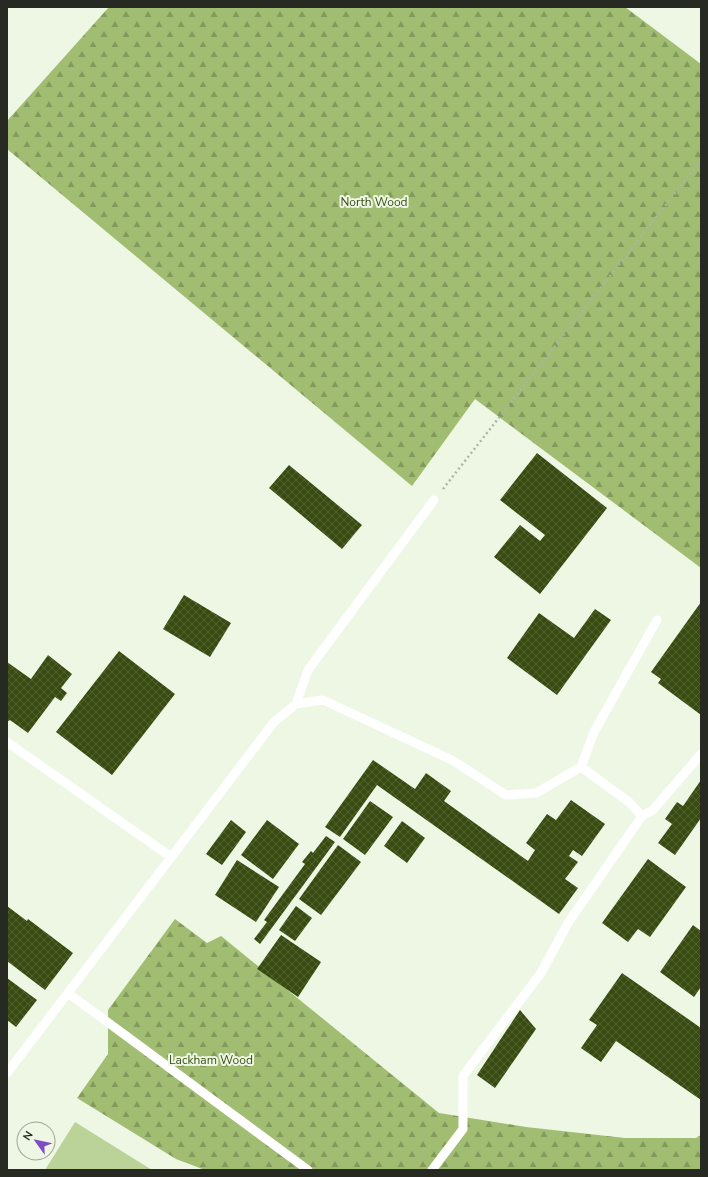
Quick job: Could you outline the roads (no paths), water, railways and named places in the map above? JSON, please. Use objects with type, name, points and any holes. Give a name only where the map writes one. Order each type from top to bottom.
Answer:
[{"type":"lane","points":[[296,704],[308,670],[434,500]]},
{"type":"lane","points":[[7,1073],[274,722],[296,704],[323,700],[452,760],[506,795],[536,793],[581,767],[594,732],[657,620]]},
{"type":"lane","points":[[7,742],[171,857]]},
{"type":"lane","points":[[432,1170],[463,1129],[463,1076],[541,973],[568,923],[642,816],[653,810],[701,754]]},
{"type":"lane","points":[[581,767],[629,802],[642,816]]},
{"type":"lane","points":[[68,993],[308,1170]]},
{"type":"park label","name":"North Wood","points":[[374,202]]},
{"type":"park label","name":"Lackham Wood","points":[[211,1060]]}]
